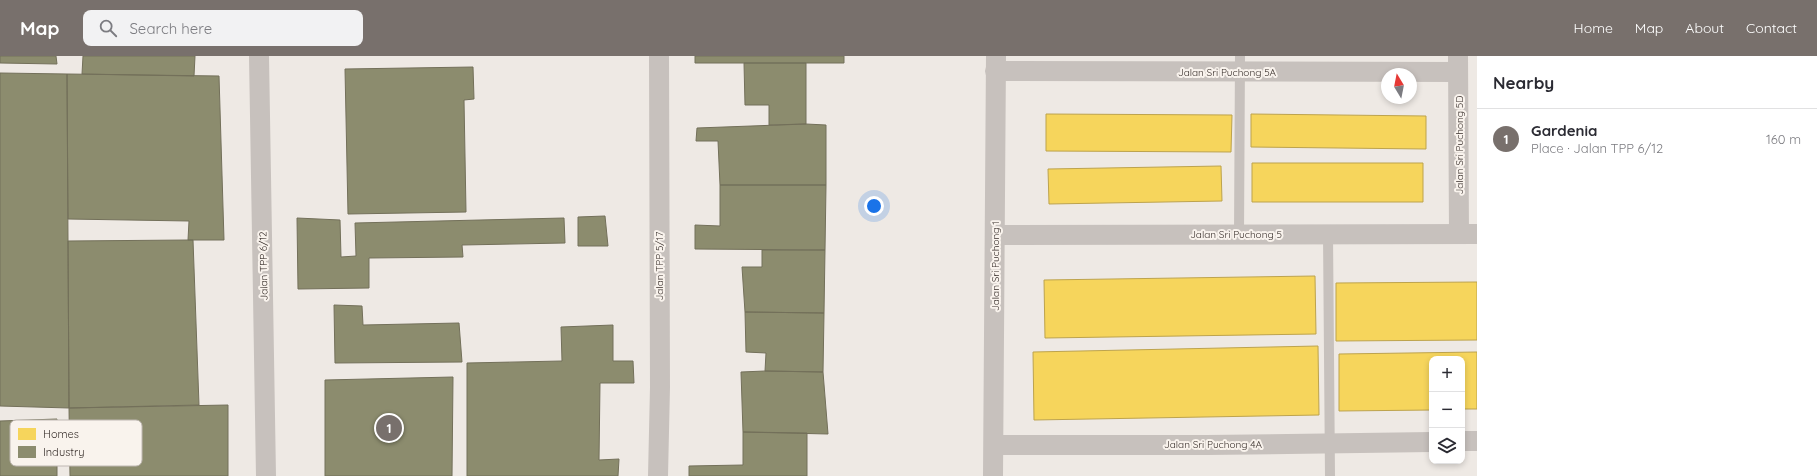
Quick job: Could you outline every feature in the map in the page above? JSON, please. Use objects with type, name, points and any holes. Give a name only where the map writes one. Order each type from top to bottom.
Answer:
[{"type":"street","name":"Jalan TPP 6/12","points":[[260,56],[266,476]]},
{"type":"street","name":"Jalan TPP 5/17","points":[[658,476],[660,387],[659,56]]},
{"type":"street","name":"Jalan Sri Puchong 5A","points":[[996,63],[1458,64]]},
{"type":"street","name":"Jalan Sri Puchong 1","points":[[993,476],[996,63]]},
{"type":"street","name":"Jalan Sri Puchong 5D","points":[[1458,64],[1468,234]]},
{"type":"street","name":"Jalan Sri Puchong 5","points":[[995,235],[1468,234]]},
{"type":"street","points":[[1465,441],[1477,441]]},
{"type":"street","name":"Jalan Sri Puchong 4A","points":[[994,445],[1429,442]]},
{"type":"lane","points":[[1239,235],[1240,64]]},
{"type":"lane","points":[[1328,234],[1330,476]]},
{"type":"building: Homes","points":[[1046,114],[1232,115],[1231,152],[1046,151]]},
{"type":"building: Homes","points":[[1251,114],[1426,116],[1426,149],[1251,147]]},
{"type":"building: Homes","points":[[1252,163],[1423,163],[1423,202],[1252,202]]},
{"type":"building: Homes","points":[[1221,166],[1222,201],[1049,204],[1048,169]]},
{"type":"building: Homes","points":[[1315,276],[1316,334],[1045,338],[1044,280]]},
{"type":"building: Homes","points":[[1477,282],[1477,340],[1336,341],[1336,283]]},
{"type":"building: Homes","points":[[1318,346],[1319,415],[1034,420],[1033,352]]},
{"type":"building: Homes","points":[[1477,352],[1477,409],[1465,409],[1465,356],[1429,356],[1429,410],[1339,411],[1339,354]]},
{"type":"building: Industry","points":[[0,56],[56,56],[57,64],[0,63]]},
{"type":"building: Industry","points":[[83,56],[195,56],[194,76],[82,74]]},
{"type":"building: Industry","points":[[695,56],[844,56],[844,63],[695,63]]},
{"type":"building: Industry","points":[[744,63],[806,63],[806,124],[769,125],[769,105],[745,105]]},
{"type":"building: Industry","points":[[473,67],[474,99],[464,100],[466,212],[348,214],[345,69]]},
{"type":"building: Industry","points":[[0,73],[67,74],[69,408],[0,406]]},
{"type":"building: Industry","points":[[67,74],[219,76],[224,240],[188,240],[189,221],[68,219]]},
{"type":"building: Industry","points":[[806,124],[826,125],[826,185],[720,185],[718,141],[696,141],[697,128]]},
{"type":"building: Industry","points":[[720,185],[826,185],[825,250],[695,249],[695,225],[720,226]]},
{"type":"building: Industry","points":[[605,216],[608,246],[578,246],[578,217]]},
{"type":"building: Industry","points":[[297,218],[340,220],[341,257],[356,256],[355,223],[564,218],[565,243],[462,245],[463,257],[369,258],[369,288],[298,289]]},
{"type":"building: Industry","points":[[193,240],[199,405],[69,408],[68,241]]},
{"type":"building: Industry","points":[[762,250],[825,250],[824,313],[745,312],[742,267],[762,267]]},
{"type":"building: Industry","points":[[334,305],[362,306],[363,325],[459,323],[462,362],[335,363]]},
{"type":"building: Industry","points":[[745,312],[824,313],[823,372],[765,371],[766,353],[746,352]]},
{"type":"building: Industry","points":[[613,325],[613,361],[633,361],[634,383],[600,383],[599,460],[619,459],[618,476],[467,476],[467,363],[562,361],[561,327]]},
{"type":"building: Industry","points":[[741,372],[823,372],[828,434],[743,432]]},
{"type":"building: Industry","points":[[453,377],[452,476],[325,476],[325,380]]},
{"type":"building: Industry","points":[[228,405],[228,476],[70,476],[70,466],[142,466],[142,420],[69,420],[69,408]]},
{"type":"building: Industry","points":[[57,419],[57,420],[28,420]]},
{"type":"building: Industry","points":[[0,421],[10,421],[10,466],[57,466],[57,476],[0,476]]},
{"type":"building: Industry","points":[[743,432],[807,433],[807,476],[689,476],[689,466],[743,465]]},
{"type":"place","name":"Gardenia","points":[[389,428]]}]
